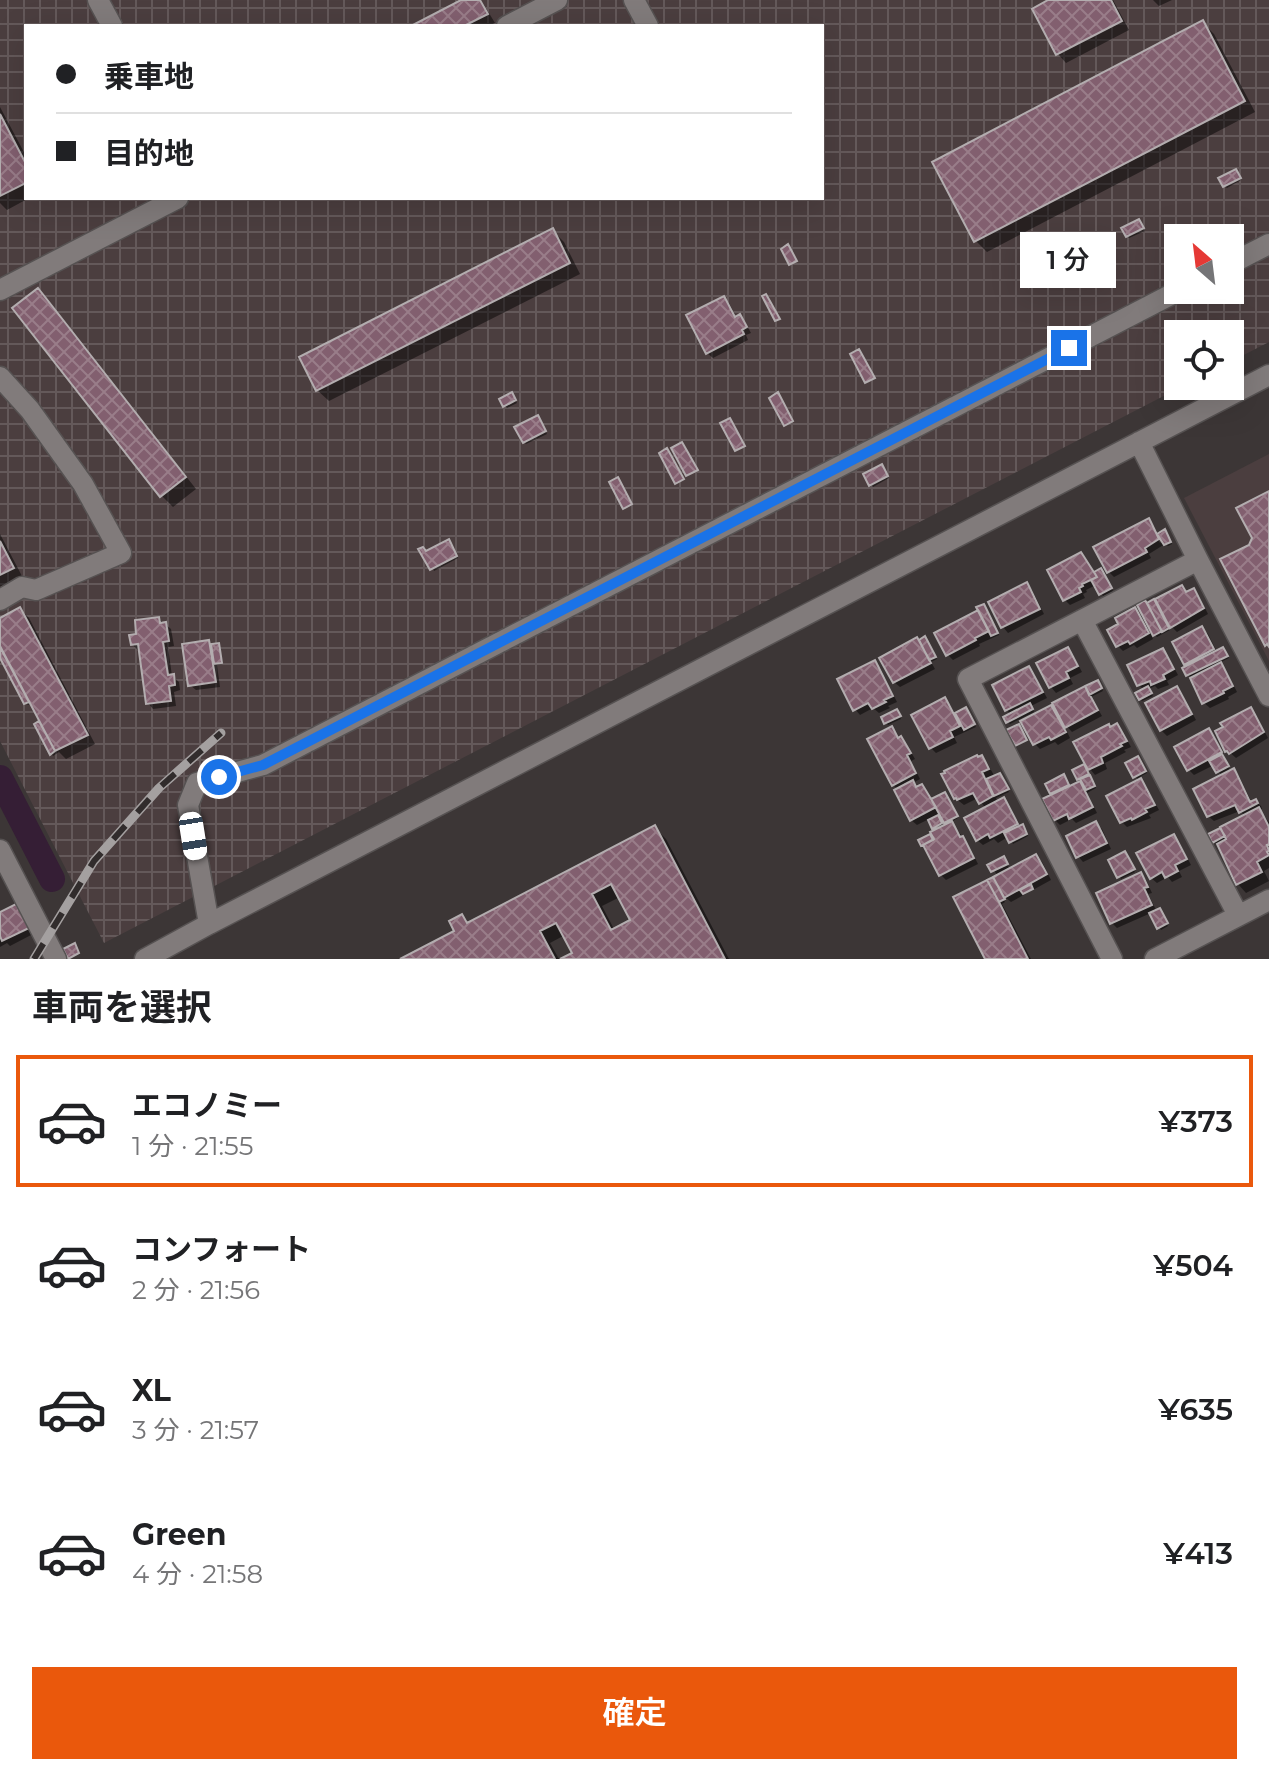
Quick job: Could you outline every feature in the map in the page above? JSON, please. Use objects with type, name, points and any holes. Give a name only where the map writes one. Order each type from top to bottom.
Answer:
[{"type":"street","points":[[98,0],[111,24]]},
{"type":"street","points":[[511,24],[557,0]]},
{"type":"street","points":[[634,0],[647,24]]},
{"type":"street","points":[[0,290],[174,200]]},
{"type":"street","points":[[1244,257],[1269,244]]},
{"type":"street","points":[[209,924],[188,805],[197,783],[263,765],[1164,298]]},
{"type":"street","points":[[145,959],[1269,375]]},
{"type":"street","points":[[0,377],[30,410],[83,484],[121,553],[36,590],[22,587],[0,600]]},
{"type":"street","points":[[1139,442],[1269,696]]},
{"type":"street","points":[[1112,959],[968,679],[1198,560]]},
{"type":"street","points":[[1082,620],[1238,915]]},
{"type":"street","points":[[0,850],[56,959]]},
{"type":"street","points":[[1155,959],[1269,900]]},
{"type":"shaded area","points":[[0,0],[1269,0],[1269,342],[1244,355],[1244,320],[1164,320],[1164,396],[104,943],[0,741]]},
{"type":"shaded area","points":[[1269,454],[1269,661],[1184,498]]},
{"type":"building","points":[[461,0],[480,0],[488,14],[468,24],[415,24]]},
{"type":"building","points":[[1048,0],[1111,0],[1122,21],[1056,55],[1032,9]]},
{"type":"building","points":[[1203,20],[1245,101],[974,242],[932,162]]},
{"type":"building","points":[[0,114],[24,160],[24,184],[0,196]]},
{"type":"building","points":[[1236,169],[1241,178],[1223,187],[1218,178]]},
{"type":"building","points":[[1139,219],[1144,228],[1126,237],[1121,228]]},
{"type":"building","points":[[553,228],[570,263],[316,391],[299,357]]},
{"type":"building","points":[[788,244],[797,261],[789,265],[781,249]]},
{"type":"building","points":[[1042,269],[1047,278],[1029,287],[1025,278]]},
{"type":"building","points":[[38,288],[186,477],[160,497],[12,308]]},
{"type":"building","points":[[766,294],[780,319],[775,321],[762,296]]},
{"type":"building","points":[[724,296],[735,317],[740,314],[747,327],[742,330],[744,334],[706,354],[686,315]]},
{"type":"building","points":[[859,349],[875,378],[865,383],[850,354]]},
{"type":"building","points":[[512,392],[516,400],[503,407],[499,399]]},
{"type":"building","points":[[778,392],[793,421],[784,426],[769,398]]},
{"type":"building","points":[[538,415],[546,431],[523,443],[514,427]]},
{"type":"building","points":[[730,418],[745,446],[735,451],[720,423]]},
{"type":"building","points":[[682,442],[698,470],[686,476],[671,448]]},
{"type":"building","points":[[667,448],[684,479],[675,484],[659,453]]},
{"type":"building","points":[[882,464],[888,476],[869,486],[863,474]]},
{"type":"building","points":[[618,477],[632,504],[623,509],[609,482]]},
{"type":"building","points":[[1269,491],[1269,647],[1267,644],[1265,646],[1220,559],[1249,545],[1252,538],[1236,508]]},
{"type":"building","points":[[1149,518],[1159,539],[1145,548],[1147,552],[1107,573],[1093,547]]},
{"type":"building","points":[[1165,529],[1171,542],[1164,545],[1157,534]]},
{"type":"building","points":[[449,539],[457,556],[430,570],[418,549],[423,547],[426,551]]},
{"type":"building","points":[[0,541],[14,568],[0,575]]},
{"type":"building","points":[[1081,552],[1097,577],[1082,584],[1079,588],[1081,592],[1063,601],[1047,570]]},
{"type":"building","points":[[1101,568],[1112,588],[1099,595],[1091,580],[1097,577],[1094,572]]},
{"type":"building","points":[[1027,582],[1040,609],[1001,628],[988,602]]},
{"type":"building","points":[[1182,585],[1186,592],[1194,588],[1204,608],[1170,628],[1155,599]]},
{"type":"building","points":[[1154,599],[1169,628],[1162,632],[1147,603]]},
{"type":"building","points":[[1145,600],[1162,631],[1153,636],[1137,605]]},
{"type":"building","points":[[984,604],[998,633],[991,636],[976,607]]},
{"type":"building","points":[[20,607],[88,735],[55,751],[0,646],[0,618]]},
{"type":"building","points":[[1135,607],[1149,633],[1130,644],[1128,641],[1116,647],[1107,630],[1118,624],[1115,618]]},
{"type":"building","points":[[978,610],[989,631],[946,656],[934,633]]},
{"type":"building","points":[[159,617],[160,623],[166,622],[169,641],[163,642],[168,675],[174,674],[175,685],[169,686],[171,701],[146,704],[138,644],[131,645],[129,635],[136,634],[135,620]]},
{"type":"building","points":[[1202,626],[1214,649],[1184,665],[1172,642]]},
{"type":"building","points":[[925,636],[936,657],[929,660],[919,640]]},
{"type":"building","points":[[917,637],[931,663],[893,683],[879,658]]},
{"type":"building","points":[[209,640],[216,682],[188,686],[182,644]]},
{"type":"building","points":[[219,643],[222,663],[214,664],[211,644]]},
{"type":"building","points":[[0,647],[29,702],[24,704],[0,658]]},
{"type":"building","points":[[1068,647],[1078,666],[1066,672],[1069,678],[1049,688],[1036,663]]},
{"type":"building","points":[[1223,647],[1228,656],[1186,676],[1182,668]]},
{"type":"building","points":[[1163,648],[1174,669],[1163,675],[1165,679],[1151,685],[1150,681],[1137,686],[1127,665]]},
{"type":"building","points":[[875,660],[893,696],[872,709],[868,703],[853,711],[837,679]]},
{"type":"building","points":[[1221,662],[1233,686],[1202,704],[1190,678]]},
{"type":"building","points":[[1029,666],[1043,692],[1005,711],[992,685]]},
{"type":"building","points":[[1098,680],[1102,688],[1089,695],[1085,686]]},
{"type":"building","points":[[1085,686],[1098,710],[1065,728],[1052,703]]},
{"type":"building","points":[[1148,686],[1152,693],[1139,700],[1135,693]]},
{"type":"building","points":[[1177,686],[1192,714],[1160,731],[1145,703]]},
{"type":"building","points":[[945,697],[960,726],[950,731],[953,737],[929,749],[911,715]]},
{"type":"building","points":[[1030,703],[1033,709],[1006,723],[1003,717]]},
{"type":"building","points":[[1051,705],[1066,732],[1033,745],[1020,721]]},
{"type":"building","points":[[966,707],[975,724],[964,730],[955,713]]},
{"type":"building","points":[[1251,707],[1264,732],[1229,754],[1225,752],[1215,731],[1223,727],[1220,723]]},
{"type":"building","points":[[897,709],[901,716],[884,724],[881,717]]},
{"type":"building","points":[[39,721],[55,751],[50,755],[34,724]]},
{"type":"building","points":[[1117,723],[1127,741],[1101,757],[1103,763],[1088,770],[1073,742]]},
{"type":"building","points":[[1019,724],[1027,740],[1015,746],[1006,730]]},
{"type":"building","points":[[892,726],[911,753],[907,755],[916,773],[892,786],[867,739]]},
{"type":"building","points":[[1209,728],[1222,752],[1187,771],[1174,747]]},
{"type":"building","points":[[1222,754],[1229,766],[1216,773],[1209,761]]},
{"type":"building","points":[[982,755],[989,769],[982,772],[993,796],[979,804],[973,793],[954,799],[941,774]]},
{"type":"building","points":[[1138,756],[1146,771],[1133,778],[1125,763]]},
{"type":"building","points":[[1084,764],[1089,774],[1077,780],[1072,770]]},
{"type":"building","points":[[1234,768],[1250,802],[1256,799],[1258,803],[1239,813],[1235,805],[1207,817],[1193,789]]},
{"type":"building","points":[[1000,773],[1009,789],[994,796],[986,779]]},
{"type":"building","points":[[1064,774],[1069,785],[1050,794],[1045,784]]},
{"type":"building","points":[[1090,775],[1095,786],[1086,790],[1080,779]]},
{"type":"building","points":[[1141,778],[1155,805],[1132,820],[1120,823],[1106,796]]},
{"type":"building","points":[[913,780],[916,787],[922,784],[936,807],[910,821],[894,790]]},
{"type":"building","points":[[1080,781],[1093,807],[1069,819],[1067,814],[1053,821],[1042,799]]},
{"type":"building","points":[[945,792],[958,816],[944,823],[931,799]]},
{"type":"building","points":[[1004,797],[1018,824],[990,838],[988,834],[976,841],[964,818]]},
{"type":"building","points":[[1259,807],[1269,827],[1269,855],[1257,862],[1262,872],[1236,885],[1217,844],[1226,839],[1220,827]]},
{"type":"building","points":[[938,815],[942,823],[932,829],[928,820]]},
{"type":"building","points":[[952,821],[974,858],[939,876],[923,845],[934,839],[930,832]]},
{"type":"building","points":[[1096,821],[1107,843],[1076,858],[1066,836]]},
{"type":"building","points":[[1023,824],[1027,834],[1009,843],[1004,833]]},
{"type":"building","points":[[655,825],[725,959],[560,959],[572,953],[556,923],[540,931],[555,959],[400,959],[454,931],[449,921],[462,914],[467,923]],"holes":[[[611,884],[630,920],[611,930],[592,894]]]},
{"type":"building","points":[[1220,828],[1225,836],[1212,843],[1208,834]]},
{"type":"building","points":[[930,834],[933,840],[921,846],[918,840]]},
{"type":"building","points":[[1174,834],[1187,859],[1175,865],[1178,871],[1165,878],[1162,872],[1150,879],[1136,853]]},
{"type":"building","points":[[1125,851],[1135,869],[1117,878],[1108,860]]},
{"type":"building","points":[[1036,854],[1047,874],[1004,898],[993,877]]},
{"type":"building","points":[[1004,856],[1008,864],[991,872],[987,865]]},
{"type":"building","points":[[1141,872],[1152,905],[1110,924],[1096,893]]},
{"type":"building","points":[[993,877],[1005,899],[999,902],[987,880]]},
{"type":"building","points":[[987,880],[1028,959],[985,959],[953,897]]},
{"type":"building","points":[[1031,884],[1033,889],[1023,894],[1020,890]]},
{"type":"building","points":[[16,904],[29,928],[2,941],[0,912]]},
{"type":"building","points":[[1160,908],[1168,923],[1157,929],[1149,913]]},
{"type":"building","points":[[75,943],[79,953],[68,959],[63,949]]},
{"type":"waterway","points":[[0,778],[52,879]]},
{"type":"railway","points":[[34,959],[94,861],[159,788],[221,733]]},
{"type":"route","points":[[219,777],[263,765],[1069,348]]}]
